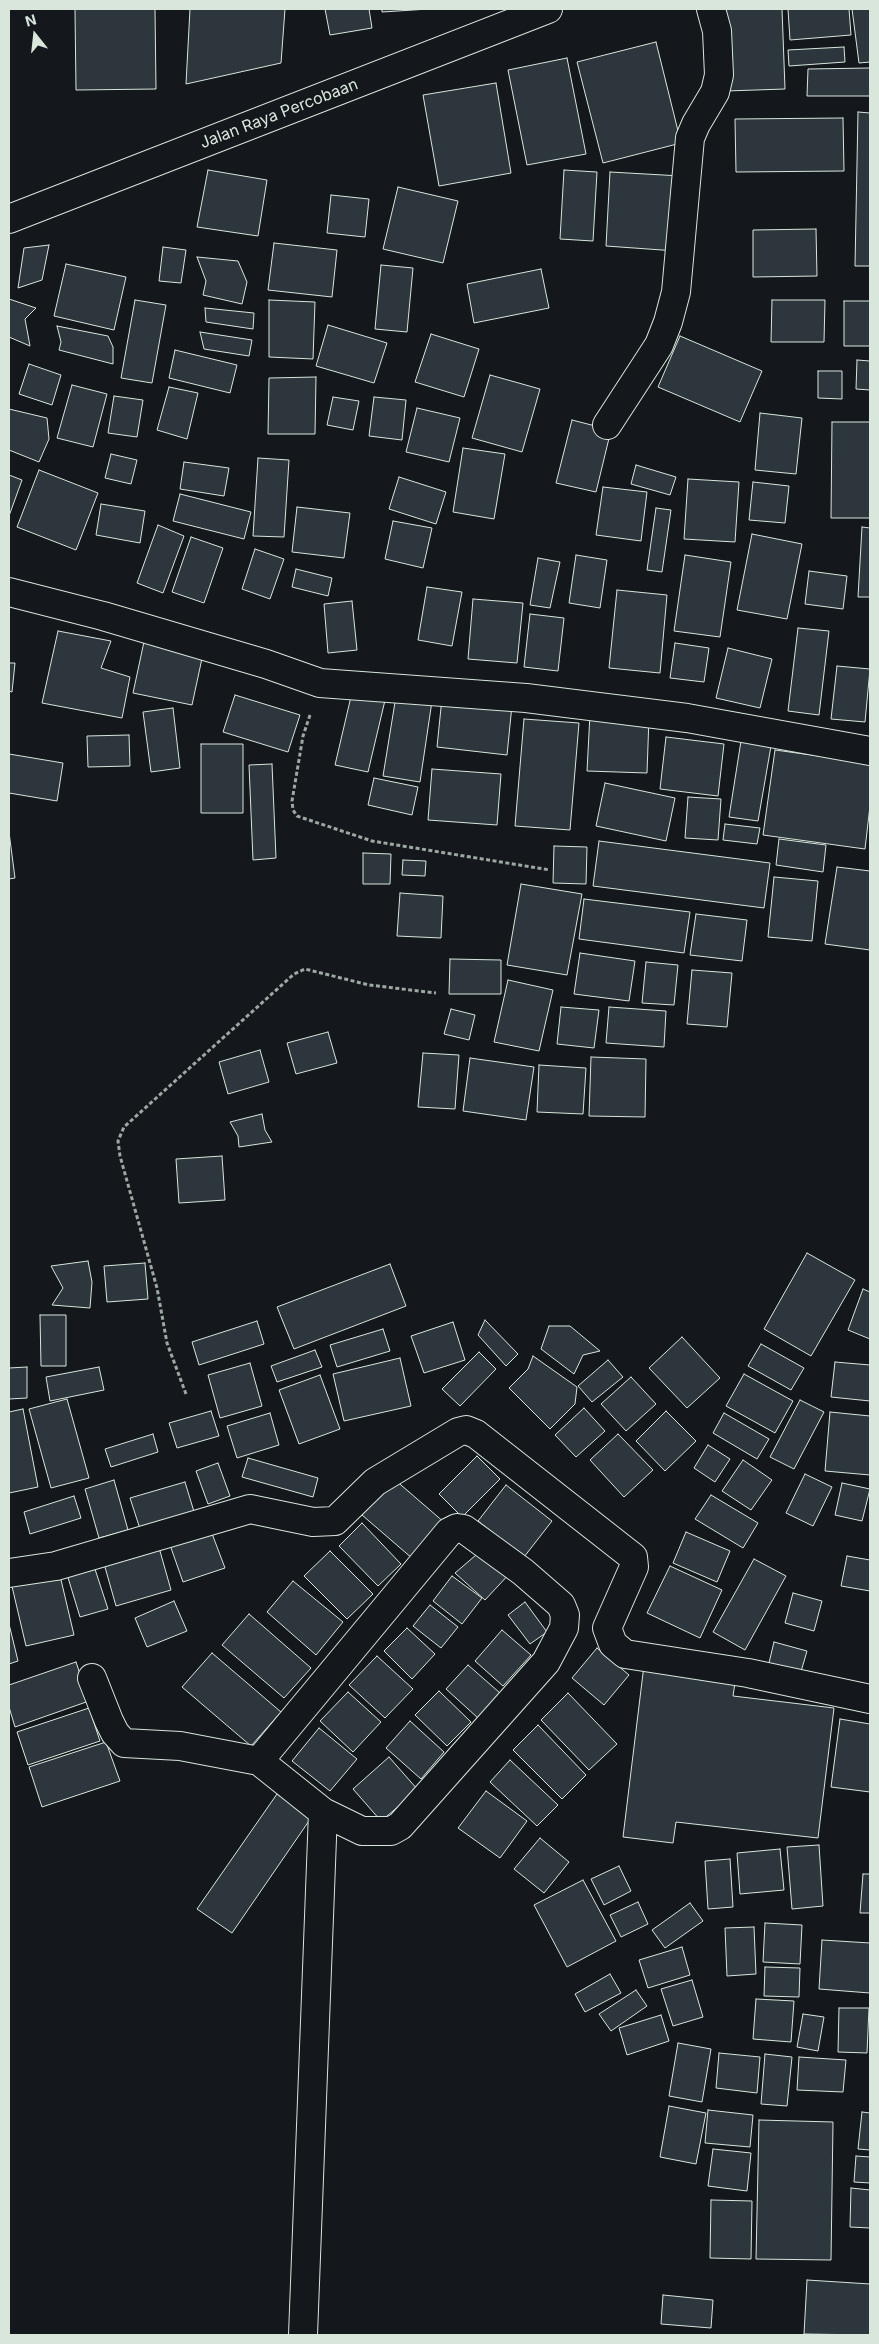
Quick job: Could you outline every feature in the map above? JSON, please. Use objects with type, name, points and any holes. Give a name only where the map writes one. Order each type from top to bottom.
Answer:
[{"type":"main road","name":"Jalan Raya Percobaan","points":[[9,220],[548,9]]},
{"type":"main road","points":[[608,425],[658,345],[668,322],[676,292],[690,138],[715,92],[719,75],[717,31],[712,9]]},
{"type":"main road","points":[[9,592],[103,616],[256,661],[320,683],[526,698],[688,718],[870,751]]},
{"type":"main road","points":[[9,1572],[56,1566],[250,1509],[313,1522],[335,1521],[375,1482],[458,1432],[466,1430],[476,1434],[633,1557],[634,1567],[607,1628],[613,1644],[625,1654],[748,1673],[870,1699]]},
{"type":"main road","points":[[92,1678],[108,1721],[124,1743],[180,1746],[259,1761],[323,1812],[362,1831],[391,1831],[400,1826],[546,1662],[564,1628],[565,1615],[561,1605],[523,1572],[464,1529],[457,1528],[450,1532],[259,1761]]},
{"type":"main road","points":[[303,2335],[323,1812]]},
{"type":"path","points":[[320,683],[304,736],[292,800],[297,816],[372,841],[550,870]]},
{"type":"path","points":[[186,1394],[167,1343],[156,1288],[120,1156],[118,1141],[124,1127],[283,981],[305,969],[369,985],[436,994]]},
{"type":"building","points":[[75,9],[155,9],[156,89],[76,90]]},
{"type":"building","points":[[190,9],[285,9],[281,63],[186,84]]},
{"type":"building","points":[[325,9],[369,9],[372,28],[330,35]]},
{"type":"building","points":[[382,9],[429,9],[382,12]]},
{"type":"building","points":[[724,9],[782,9],[785,89],[726,91]]},
{"type":"building","points":[[788,9],[849,9],[851,35],[790,40]]},
{"type":"building","points":[[852,9],[870,9],[870,62],[859,63]]},
{"type":"building","points":[[656,42],[681,143],[603,163],[577,62]]},
{"type":"building","points":[[844,47],[845,62],[789,66],[788,50]]},
{"type":"building","points":[[567,58],[586,154],[527,165],[508,70]]},
{"type":"building","points":[[870,68],[870,96],[807,96],[808,69]]},
{"type":"building","points":[[496,83],[511,173],[439,186],[423,95]]},
{"type":"building","points":[[858,112],[870,113],[870,266],[855,266]]},
{"type":"building","points":[[843,118],[844,171],[736,172],[735,119]]},
{"type":"building","points":[[208,170],[267,180],[258,236],[197,227]]},
{"type":"building","points":[[564,170],[597,172],[593,241],[560,239]]},
{"type":"building","points":[[610,172],[681,176],[676,251],[606,246]]},
{"type":"building","points":[[398,187],[458,201],[443,263],[383,249]]},
{"type":"building","points":[[331,195],[369,199],[365,237],[327,233]]},
{"type":"building","points":[[816,229],[817,276],[753,277],[753,230]]},
{"type":"building","points":[[274,243],[337,250],[332,297],[268,290]]},
{"type":"building","points":[[49,245],[42,280],[18,288],[24,248]]},
{"type":"building","points":[[163,247],[186,250],[181,283],[159,281]]},
{"type":"building","points":[[197,257],[238,261],[247,282],[242,304],[203,295],[206,281]]},
{"type":"building","points":[[66,264],[126,277],[114,330],[54,316]]},
{"type":"building","points":[[381,265],[413,268],[407,332],[375,329]]},
{"type":"building","points":[[541,269],[549,308],[474,323],[467,284]]},
{"type":"building","points":[[9,299],[36,308],[25,319],[30,346],[9,337]]},
{"type":"building","points":[[135,300],[166,305],[152,383],[121,378]]},
{"type":"building","points":[[269,300],[315,302],[313,359],[269,357]]},
{"type":"building","points":[[772,300],[825,300],[824,342],[771,342]]},
{"type":"building","points":[[844,301],[870,301],[870,346],[844,346]]},
{"type":"building","points":[[205,308],[254,313],[253,329],[206,322]]},
{"type":"building","points":[[328,325],[387,343],[374,383],[316,366]]},
{"type":"building","points":[[57,326],[108,336],[113,347],[113,364],[59,350],[61,342]]},
{"type":"building","points":[[200,332],[252,340],[249,356],[204,349]]},
{"type":"building","points":[[431,334],[479,349],[464,397],[415,382]]},
{"type":"building","points":[[680,336],[762,371],[740,422],[658,387]]},
{"type":"building","points":[[175,350],[237,365],[230,393],[169,378]]},
{"type":"building","points":[[857,360],[870,361],[870,390],[856,389]]},
{"type":"building","points":[[29,364],[61,375],[52,405],[19,394]]},
{"type":"building","points":[[818,371],[842,371],[842,399],[818,398]]},
{"type":"building","points":[[490,375],[540,389],[522,452],[472,438]]},
{"type":"building","points":[[316,377],[315,434],[268,434],[269,378]]},
{"type":"building","points":[[72,385],[107,394],[93,447],[57,438]]},
{"type":"building","points":[[169,387],[198,393],[187,439],[157,430]]},
{"type":"building","points":[[114,396],[143,400],[137,437],[108,433]]},
{"type":"building","points":[[333,397],[359,401],[353,430],[327,425]]},
{"type":"building","points":[[374,397],[406,400],[402,440],[369,436]]},
{"type":"building","points":[[417,408],[460,418],[449,462],[406,452]]},
{"type":"building","points":[[9,409],[47,418],[49,439],[39,462],[9,450]]},
{"type":"building","points":[[760,413],[802,418],[796,474],[755,470]]},
{"type":"building","points":[[572,420],[611,430],[596,492],[556,483]]},
{"type":"building","points":[[832,422],[870,422],[870,518],[831,518]]},
{"type":"building","points":[[463,448],[505,454],[494,519],[453,512]]},
{"type":"building","points":[[111,454],[137,460],[131,484],[105,478]]},
{"type":"building","points":[[258,458],[289,460],[284,537],[253,536]]},
{"type":"building","points":[[184,462],[229,468],[224,496],[180,489]]},
{"type":"building","points":[[636,465],[676,477],[670,495],[631,484]]},
{"type":"building","points":[[39,470],[98,493],[76,550],[17,527]]},
{"type":"building","points":[[9,475],[22,480],[9,516]]},
{"type":"building","points":[[399,477],[446,492],[436,524],[389,509]]},
{"type":"building","points":[[688,479],[739,482],[735,542],[684,539]]},
{"type":"building","points":[[753,482],[789,486],[785,523],[749,520]]},
{"type":"building","points":[[603,487],[647,492],[641,541],[596,535]]},
{"type":"building","points":[[180,494],[251,512],[244,539],[173,521]]},
{"type":"building","points":[[101,504],[145,511],[140,543],[96,535]]},
{"type":"building","points":[[297,507],[350,513],[344,558],[292,552]]},
{"type":"building","points":[[656,508],[671,510],[662,572],[647,570]]},
{"type":"building","points":[[393,521],[432,528],[423,568],[385,559]]},
{"type":"building","points":[[158,525],[184,536],[163,593],[137,583]]},
{"type":"building","points":[[862,527],[870,528],[870,597],[858,597]]},
{"type":"building","points":[[752,534],[802,544],[787,619],[737,610]]},
{"type":"building","points":[[191,537],[223,548],[204,603],[172,592]]},
{"type":"building","points":[[255,549],[284,559],[270,599],[242,589]]},
{"type":"building","points":[[576,555],[607,560],[600,608],[569,603]]},
{"type":"building","points":[[685,555],[731,562],[720,637],[674,631]]},
{"type":"building","points":[[538,558],[560,562],[550,608],[530,605]]},
{"type":"building","points":[[296,569],[332,578],[328,596],[292,587]]},
{"type":"building","points":[[809,571],[847,576],[843,609],[805,604]]},
{"type":"building","points":[[427,587],[462,592],[452,646],[418,640]]},
{"type":"building","points":[[617,590],[667,595],[660,673],[609,668]]},
{"type":"building","points":[[473,599],[523,603],[517,663],[468,659]]},
{"type":"building","points":[[352,601],[357,650],[328,653],[324,604]]},
{"type":"building","points":[[530,614],[564,618],[558,671],[524,667]]},
{"type":"building","points":[[798,628],[829,631],[819,715],[788,711]]},
{"type":"building","points":[[58,631],[111,641],[101,668],[130,677],[122,718],[42,703]]},
{"type":"building","points":[[145,637],[204,649],[192,705],[133,693]]},
{"type":"building","points":[[675,643],[709,648],[704,682],[670,678]]},
{"type":"building","points":[[728,648],[772,659],[760,708],[716,698]]},
{"type":"building","points":[[9,663],[15,663],[12,692],[9,691]]},
{"type":"building","points":[[837,666],[870,669],[865,722],[831,719]]},
{"type":"building","points":[[353,688],[386,696],[368,772],[335,765]]},
{"type":"building","points":[[235,695],[300,715],[288,752],[223,732]]},
{"type":"building","points":[[396,696],[432,701],[420,782],[383,776]]},
{"type":"building","points":[[442,698],[512,705],[507,755],[437,747]]},
{"type":"building","points":[[173,708],[180,768],[151,772],[143,712]]},
{"type":"building","points":[[590,714],[649,717],[647,773],[587,771]]},
{"type":"building","points":[[524,719],[579,723],[570,830],[515,826]]},
{"type":"building","points":[[129,735],[130,766],[88,767],[87,736]]},
{"type":"building","points":[[666,737],[724,744],[718,796],[660,789]]},
{"type":"building","points":[[741,741],[771,746],[758,821],[729,817]]},
{"type":"building","points":[[201,744],[243,744],[243,813],[201,813]]},
{"type":"building","points":[[775,750],[870,763],[870,806],[865,849],[763,835]]},
{"type":"building","points":[[9,754],[63,763],[57,801],[9,793]]},
{"type":"building","points":[[272,764],[276,858],[253,860],[249,765]]},
{"type":"building","points":[[432,769],[501,774],[497,825],[428,820]]},
{"type":"building","points":[[374,778],[418,787],[412,815],[368,805]]},
{"type":"building","points":[[605,783],[675,798],[666,841],[596,826]]},
{"type":"building","points":[[688,797],[721,799],[718,840],[685,838]]},
{"type":"building","points":[[725,824],[760,828],[757,844],[723,840]]},
{"type":"building","points":[[9,832],[15,878],[9,879]]},
{"type":"building","points":[[779,839],[826,845],[823,872],[776,865]]},
{"type":"building","points":[[599,841],[770,863],[764,908],[593,886]]},
{"type":"building","points":[[554,846],[587,847],[586,884],[553,883]]},
{"type":"building","points":[[363,853],[391,854],[390,884],[363,884]]},
{"type":"building","points":[[403,860],[426,861],[425,876],[402,875]]},
{"type":"building","points":[[837,867],[870,871],[870,950],[825,944]]},
{"type":"building","points":[[774,877],[818,881],[812,941],[768,937]]},
{"type":"building","points":[[521,884],[582,894],[567,975],[507,965]]},
{"type":"building","points":[[400,893],[443,896],[441,938],[397,936]]},
{"type":"building","points":[[584,899],[690,912],[684,953],[579,939]]},
{"type":"building","points":[[696,914],[747,920],[742,961],[690,955]]},
{"type":"building","points":[[580,953],[635,961],[629,1001],[574,994]]},
{"type":"building","points":[[450,959],[501,960],[501,994],[449,994]]},
{"type":"building","points":[[646,962],[678,965],[674,1005],[642,1003]]},
{"type":"building","points":[[692,970],[732,973],[727,1027],[687,1024]]},
{"type":"building","points":[[508,980],[553,990],[539,1051],[494,1042]]},
{"type":"building","points":[[561,1007],[599,1010],[594,1048],[557,1044]]},
{"type":"building","points":[[609,1007],[666,1011],[664,1047],[606,1043]]},
{"type":"building","points":[[451,1009],[475,1015],[469,1040],[444,1034]]},
{"type":"building","points":[[328,1032],[337,1063],[296,1074],[287,1043]]},
{"type":"building","points":[[260,1050],[269,1082],[228,1094],[219,1062]]},
{"type":"building","points":[[423,1053],[459,1055],[455,1109],[418,1107]]},
{"type":"building","points":[[591,1057],[646,1059],[645,1117],[589,1116]]},
{"type":"building","points":[[470,1058],[534,1067],[526,1120],[463,1111]]},
{"type":"building","points":[[539,1065],[586,1068],[583,1114],[537,1112]]},
{"type":"building","points":[[262,1114],[265,1130],[272,1142],[239,1147],[238,1136],[230,1122]]},
{"type":"building","points":[[222,1156],[225,1200],[179,1203],[176,1159]]},
{"type":"building","points":[[807,1253],[855,1280],[811,1356],[764,1329]]},
{"type":"building","points":[[88,1261],[92,1282],[90,1308],[52,1305],[63,1288],[51,1266]]},
{"type":"building","points":[[145,1263],[148,1299],[107,1302],[104,1266]]},
{"type":"building","points":[[390,1264],[406,1306],[294,1349],[277,1307]]},
{"type":"building","points":[[863,1289],[870,1292],[870,1339],[848,1330]]},
{"type":"building","points":[[40,1315],[66,1315],[66,1366],[41,1366]]},
{"type":"building","points":[[485,1320],[518,1354],[506,1366],[478,1335]]},
{"type":"building","points":[[257,1321],[264,1344],[199,1365],[192,1342]]},
{"type":"building","points":[[453,1322],[465,1360],[424,1373],[411,1336]]},
{"type":"building","points":[[549,1326],[570,1326],[600,1351],[583,1355],[574,1374],[541,1349]]},
{"type":"building","points":[[383,1329],[390,1351],[337,1367],[330,1345]]},
{"type":"building","points":[[682,1337],[720,1378],[687,1408],[649,1368]]},
{"type":"building","points":[[761,1344],[804,1368],[791,1390],[748,1366]]},
{"type":"building","points":[[315,1350],[322,1367],[277,1382],[271,1366]]},
{"type":"building","points":[[479,1352],[496,1369],[460,1406],[442,1389]]},
{"type":"building","points":[[533,1356],[577,1387],[575,1404],[550,1429],[509,1388],[528,1369]]},
{"type":"building","points":[[400,1358],[411,1406],[344,1421],[333,1374]]},
{"type":"building","points":[[608,1360],[623,1377],[592,1402],[578,1386]]},
{"type":"building","points":[[835,1362],[870,1365],[870,1401],[831,1397]]},
{"type":"building","points":[[250,1363],[262,1406],[220,1418],[208,1375]]},
{"type":"building","points":[[27,1367],[27,1398],[9,1399],[9,1368]]},
{"type":"building","points":[[99,1367],[104,1390],[50,1401],[46,1377]]},
{"type":"building","points":[[744,1374],[793,1401],[775,1433],[726,1406]]},
{"type":"building","points":[[320,1375],[340,1429],[299,1444],[279,1390]]},
{"type":"building","points":[[631,1377],[656,1404],[626,1431],[601,1404]]},
{"type":"building","points":[[67,1399],[89,1478],[51,1488],[29,1409]]},
{"type":"building","points":[[800,1400],[824,1412],[794,1469],[770,1457]]},
{"type":"building","points":[[584,1408],[605,1431],[576,1457],[555,1435]]},
{"type":"building","points":[[23,1409],[38,1487],[9,1493],[9,1412]]},
{"type":"building","points":[[211,1411],[219,1436],[177,1448],[169,1423]]},
{"type":"building","points":[[666,1411],[696,1441],[665,1471],[636,1441]]},
{"type":"building","points":[[830,1412],[870,1416],[870,1475],[825,1471]]},
{"type":"building","points":[[270,1413],[279,1445],[237,1458],[227,1426]]},
{"type":"building","points":[[724,1413],[769,1439],[757,1459],[713,1433]]},
{"type":"building","points":[[153,1434],[158,1452],[111,1467],[105,1449]]},
{"type":"building","points":[[618,1434],[653,1470],[624,1497],[590,1460]]},
{"type":"building","points":[[708,1445],[730,1459],[715,1482],[694,1468]]},
{"type":"building","points":[[477,1456],[500,1479],[462,1517],[439,1494]]},
{"type":"building","points":[[248,1458],[318,1478],[313,1497],[242,1477]]},
{"type":"building","points":[[743,1460],[772,1480],[751,1510],[722,1491]]},
{"type":"building","points":[[218,1463],[230,1496],[208,1504],[196,1471]]},
{"type":"building","points":[[805,1474],[832,1487],[813,1526],[786,1513]]},
{"type":"building","points":[[394,1479],[445,1523],[413,1559],[362,1515]]},
{"type":"building","points":[[114,1480],[128,1530],[99,1538],[85,1489]]},
{"type":"building","points":[[185,1482],[195,1515],[141,1532],[130,1498]]},
{"type":"building","points":[[842,1483],[870,1489],[862,1521],[835,1515]]},
{"type":"building","points":[[506,1485],[552,1521],[524,1557],[478,1521]]},
{"type":"building","points":[[711,1495],[758,1523],[743,1548],[695,1519]]},
{"type":"building","points":[[74,1496],[81,1518],[30,1534],[24,1512]]},
{"type":"building","points":[[362,1523],[401,1564],[378,1586],[339,1546]]},
{"type":"building","points":[[211,1531],[225,1568],[183,1582],[170,1545]]},
{"type":"building","points":[[686,1532],[730,1551],[717,1582],[673,1563]]},
{"type":"building","points":[[158,1544],[171,1590],[116,1606],[103,1560]]},
{"type":"building","points":[[483,1549],[511,1572],[485,1600],[455,1573]]},
{"type":"building","points":[[330,1551],[373,1594],[347,1619],[304,1576]]},
{"type":"building","points":[[847,1556],[870,1560],[870,1591],[841,1586]]},
{"type":"building","points":[[754,1559],[786,1576],[745,1650],[713,1632]]},
{"type":"building","points":[[93,1563],[108,1609],[80,1617],[66,1571]]},
{"type":"building","points":[[670,1566],[722,1590],[700,1638],[647,1613]]},
{"type":"building","points":[[58,1567],[74,1635],[26,1646],[10,1578]]},
{"type":"building","points":[[452,1576],[482,1598],[462,1624],[433,1601]]},
{"type":"building","points":[[293,1581],[343,1622],[316,1655],[267,1612]]},
{"type":"building","points":[[793,1593],[822,1601],[814,1631],[785,1623]]},
{"type":"building","points":[[174,1601],[187,1631],[147,1647],[135,1618]]},
{"type":"building","points":[[525,1602],[547,1632],[530,1644],[508,1615]]},
{"type":"building","points":[[430,1605],[458,1627],[441,1648],[413,1626]]},
{"type":"building","points":[[249,1614],[311,1668],[284,1698],[222,1645]]},
{"type":"building","points":[[9,1624],[18,1661],[9,1664]]},
{"type":"building","points":[[407,1628],[435,1654],[412,1679],[384,1651]]},
{"type":"building","points":[[502,1630],[531,1655],[503,1686],[475,1661]]},
{"type":"building","points":[[774,1642],[807,1651],[800,1675],[768,1667]]},
{"type":"building","points":[[597,1648],[629,1675],[604,1705],[572,1678]]},
{"type":"building","points":[[212,1653],[281,1712],[251,1746],[182,1687]]},
{"type":"building","points":[[377,1656],[413,1689],[385,1718],[349,1685]]},
{"type":"building","points":[[76,1662],[89,1701],[15,1727],[9,1707],[9,1685]]},
{"type":"building","points":[[468,1665],[500,1693],[478,1718],[446,1689]]},
{"type":"building","points":[[644,1665],[736,1676],[733,1696],[834,1708],[818,1838],[676,1822],[673,1843],[623,1837]]},
{"type":"building","points":[[439,1691],[471,1722],[447,1746],[415,1715]]},
{"type":"building","points":[[348,1692],[381,1722],[353,1752],[320,1721]]},
{"type":"building","points":[[568,1693],[617,1744],[589,1770],[541,1720]]},
{"type":"building","points":[[89,1708],[100,1741],[28,1765],[17,1732]]},
{"type":"building","points":[[840,1719],[870,1724],[870,1792],[831,1787]]},
{"type":"building","points":[[410,1721],[444,1752],[421,1779],[386,1748]]},
{"type":"building","points":[[538,1725],[586,1775],[562,1799],[513,1750]]},
{"type":"building","points":[[319,1728],[357,1759],[330,1791],[292,1761]]},
{"type":"building","points":[[106,1742],[120,1781],[42,1807],[29,1767]]},
{"type":"building","points":[[389,1757],[418,1790],[381,1821],[353,1789]]},
{"type":"building","points":[[510,1760],[558,1805],[537,1826],[490,1782]]},
{"type":"building","points":[[486,1791],[527,1821],[500,1858],[458,1828]]},
{"type":"building","points":[[277,1794],[311,1818],[232,1933],[197,1909]]},
{"type":"building","points":[[540,1838],[569,1862],[544,1893],[514,1869]]},
{"type":"building","points":[[819,1845],[823,1906],[792,1909],[787,1847]]},
{"type":"building","points":[[780,1849],[784,1890],[740,1894],[737,1853]]},
{"type":"building","points":[[730,1859],[733,1907],[708,1909],[705,1861]]},
{"type":"building","points":[[619,1866],[631,1891],[604,1905],[591,1879]]},
{"type":"building","points":[[863,1874],[870,1874],[870,1913],[860,1913]]},
{"type":"building","points":[[583,1880],[616,1941],[567,1967],[534,1905]]},
{"type":"building","points":[[638,1902],[648,1924],[621,1937],[610,1915]]},
{"type":"building","points":[[690,1903],[703,1921],[665,1948],[652,1930]]},
{"type":"building","points":[[765,1923],[802,1925],[800,1964],[763,1962]]},
{"type":"building","points":[[754,1927],[756,1974],[727,1976],[725,1928]]},
{"type":"building","points":[[822,1940],[870,1943],[870,1993],[819,1989]]},
{"type":"building","points":[[682,1947],[690,1975],[648,1988],[639,1960]]},
{"type":"building","points":[[765,1967],[800,1968],[799,1997],[764,1996]]},
{"type":"building","points":[[610,1974],[621,1993],[585,2012],[575,1994]]},
{"type":"building","points":[[692,1980],[703,2017],[673,2026],[661,1989]]},
{"type":"building","points":[[636,1990],[647,2006],[611,2031],[599,2014]]},
{"type":"building","points":[[756,1999],[794,2001],[791,2042],[753,2039]]},
{"type":"building","points":[[839,2008],[869,2008],[867,2053],[838,2052]]},
{"type":"building","points":[[803,2014],[824,2017],[818,2051],[797,2047]]},
{"type":"building","points":[[661,2015],[669,2041],[627,2055],[619,2028]]},
{"type":"building","points":[[678,2043],[711,2049],[702,2102],[669,2096]]},
{"type":"building","points":[[719,2053],[760,2057],[757,2093],[716,2088]]},
{"type":"building","points":[[765,2054],[792,2057],[787,2106],[761,2104]]},
{"type":"building","points":[[799,2057],[846,2060],[843,2092],[797,2090]]},
{"type":"building","points":[[669,2106],[706,2113],[696,2164],[660,2157]]},
{"type":"building","points":[[708,2110],[753,2115],[750,2147],[705,2143]]},
{"type":"building","points":[[862,2112],[870,2113],[870,2150],[858,2149]]},
{"type":"building","points":[[759,2120],[833,2122],[831,2260],[756,2259]]},
{"type":"building","points":[[713,2149],[751,2153],[747,2191],[708,2186]]},
{"type":"building","points":[[856,2156],[870,2157],[870,2183],[854,2182]]},
{"type":"building","points":[[851,2188],[870,2190],[870,2228],[850,2227]]},
{"type":"building","points":[[711,2200],[752,2201],[751,2259],[710,2258]]},
{"type":"building","points":[[807,2280],[870,2284],[870,2335],[804,2334]]},
{"type":"building","points":[[663,2295],[713,2300],[711,2328],[661,2324]]}]
